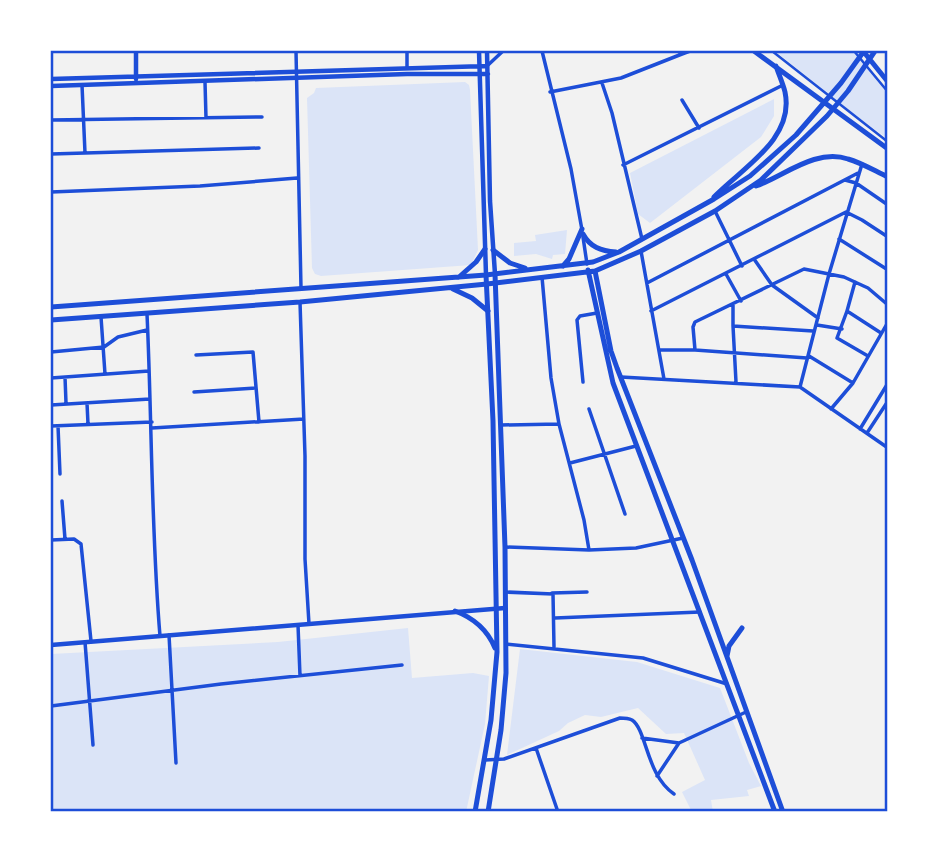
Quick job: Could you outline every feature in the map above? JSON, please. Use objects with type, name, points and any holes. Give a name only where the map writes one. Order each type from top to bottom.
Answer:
[{"type":"main road","points":[[136,51],[136,80]]},
{"type":"main road","points":[[475,812],[485,760],[497,652],[479,51]]},
{"type":"main road","points":[[487,51],[505,547],[506,644],[504,704],[488,812]]},
{"type":"main road","points":[[754,51],[888,149]]},
{"type":"main road","points":[[51,307],[486,275],[590,263],[619,252],[709,202],[733,188],[768,161],[805,126],[864,51],[888,82]]},
{"type":"main road","points":[[51,320],[300,302],[592,272],[641,251],[715,211],[749,188],[775,167],[827,116],[875,51]]},
{"type":"main road","points":[[51,86],[487,66]]},
{"type":"main road","points":[[709,202],[777,137],[783,127],[786,114],[783,85],[776,66]]},
{"type":"main road","points":[[51,79],[205,82],[296,74],[488,75]]},
{"type":"main road","points":[[749,188],[824,157],[847,158],[888,177]]},
{"type":"main road","points":[[582,232],[587,242],[595,247],[619,252]]},
{"type":"main road","points":[[562,267],[569,259],[582,232]]},
{"type":"main road","points":[[458,277],[477,262],[485,249]]},
{"type":"main road","points":[[493,250],[510,263],[531,270]]},
{"type":"main road","points":[[590,263],[611,351],[683,538],[726,659],[775,812]]},
{"type":"main road","points":[[592,272],[597,313],[613,383],[639,445],[728,685],[743,713],[783,812]]},
{"type":"main road","points":[[446,287],[472,298],[488,311]]},
{"type":"main road","points":[[51,645],[505,608]]},
{"type":"main road","points":[[455,611],[471,618],[484,629],[497,652]]},
{"type":"main road","points":[[726,659],[729,646],[742,628]]},
{"type":"street","points":[[296,51],[301,290]]},
{"type":"street","points":[[407,51],[407,68]]},
{"type":"street","points":[[487,66],[503,51]]},
{"type":"street","points":[[542,51],[571,169],[590,263]]},
{"type":"street","points":[[550,92],[602,83],[641,71],[680,52],[690,51]]},
{"type":"street","points":[[772,51],[888,142]]},
{"type":"street","points":[[854,51],[888,92]]},
{"type":"street","points":[[205,82],[206,118]]},
{"type":"street","points":[[602,83],[612,113],[642,239]]},
{"type":"street","points":[[82,85],[85,153]]},
{"type":"street","points":[[623,166],[783,85]]},
{"type":"street","points":[[682,100],[699,128]]},
{"type":"street","points":[[51,120],[262,117]]},
{"type":"street","points":[[51,154],[259,148]]},
{"type":"street","points":[[800,387],[846,212],[862,164]]},
{"type":"street","points":[[647,283],[858,173]]},
{"type":"street","points":[[51,192],[187,187],[298,178]]},
{"type":"street","points":[[845,180],[856,183],[888,205]]},
{"type":"street","points":[[715,211],[741,266]]},
{"type":"street","points":[[846,212],[888,237]]},
{"type":"street","points":[[652,311],[846,212]]},
{"type":"street","points":[[839,239],[888,270]]},
{"type":"street","points":[[641,251],[664,379]]},
{"type":"street","points":[[754,259],[772,285],[818,318]]},
{"type":"street","points":[[695,350],[693,324],[801,269],[855,282],[868,288],[888,305]]},
{"type":"street","points":[[726,274],[741,301]]},
{"type":"street","points":[[542,278],[551,378],[589,551]]},
{"type":"street","points":[[855,282],[838,338],[869,356]]},
{"type":"street","points":[[300,302],[309,624]]},
{"type":"street","points":[[733,305],[736,382]]},
{"type":"street","points":[[847,311],[881,333]]},
{"type":"street","points":[[583,382],[577,320],[580,316],[597,313]]},
{"type":"street","points":[[147,314],[152,422],[153,540],[160,636]]},
{"type":"street","points":[[101,317],[105,374]]},
{"type":"street","points":[[831,409],[853,383],[888,322]]},
{"type":"street","points":[[816,324],[842,329]]},
{"type":"street","points":[[733,326],[813,331]]},
{"type":"street","points":[[51,352],[104,347],[118,337],[147,330]]},
{"type":"street","points":[[660,350],[808,357],[853,383]]},
{"type":"street","points":[[196,355],[253,352],[259,422]]},
{"type":"street","points":[[51,378],[149,371]]},
{"type":"street","points":[[65,377],[66,404]]},
{"type":"street","points":[[621,377],[800,387],[888,448]]},
{"type":"street","points":[[860,429],[888,383]]},
{"type":"street","points":[[194,392],[256,388]]},
{"type":"street","points":[[51,405],[151,399]]},
{"type":"street","points":[[867,433],[888,401]]},
{"type":"street","points":[[87,403],[88,424]]},
{"type":"street","points":[[589,409],[625,514]]},
{"type":"street","points":[[882,410],[888,414]]},
{"type":"street","points":[[152,428],[303,419]]},
{"type":"street","points":[[51,426],[152,422]]},
{"type":"street","points":[[501,425],[559,424]]},
{"type":"street","points":[[58,426],[60,474]]},
{"type":"street","points":[[570,463],[639,445]]},
{"type":"street","points":[[62,501],[65,539]]},
{"type":"street","points":[[505,547],[589,551],[636,548],[683,538]]},
{"type":"street","points":[[51,540],[79,540],[81,544],[93,745]]},
{"type":"street","points":[[505,592],[587,592]]},
{"type":"street","points":[[552,593],[555,598],[554,647]]},
{"type":"street","points":[[555,618],[700,612]]},
{"type":"street","points":[[298,625],[300,676]]},
{"type":"street","points":[[169,635],[176,763]]},
{"type":"street","points":[[506,644],[643,658],[728,685]]},
{"type":"street","points":[[51,706],[402,665]]},
{"type":"street","points":[[657,776],[679,743],[743,713]]},
{"type":"street","points":[[485,760],[496,761],[620,718],[633,720],[657,776],[674,794]]},
{"type":"street","points":[[642,738],[679,743]]},
{"type":"street","points":[[536,748],[558,812]]},
{"type":"shaded area","points":[[775,51],[857,51],[888,93],[888,139],[859,118]]},
{"type":"shaded area","points":[[465,82],[470,90],[478,250],[471,265],[321,276],[315,274],[312,268],[307,98],[316,88]]},
{"type":"shaded area","points":[[774,99],[774,116],[761,137],[650,223],[638,214],[630,173]]},
{"type":"shaded area","points":[[567,230],[565,254],[553,255],[552,259],[536,254],[514,256],[514,243],[536,241],[535,235]]},
{"type":"shaded area","points":[[408,628],[412,678],[473,673],[489,676],[485,724],[466,812],[51,812],[51,654],[278,642]]},
{"type":"shaded area","points":[[520,649],[637,662],[720,688],[749,763],[761,786],[747,790],[749,796],[711,800],[713,812],[692,812],[682,792],[705,780],[684,733],[666,734],[638,708],[601,717],[585,715],[559,731],[507,755]]}]
